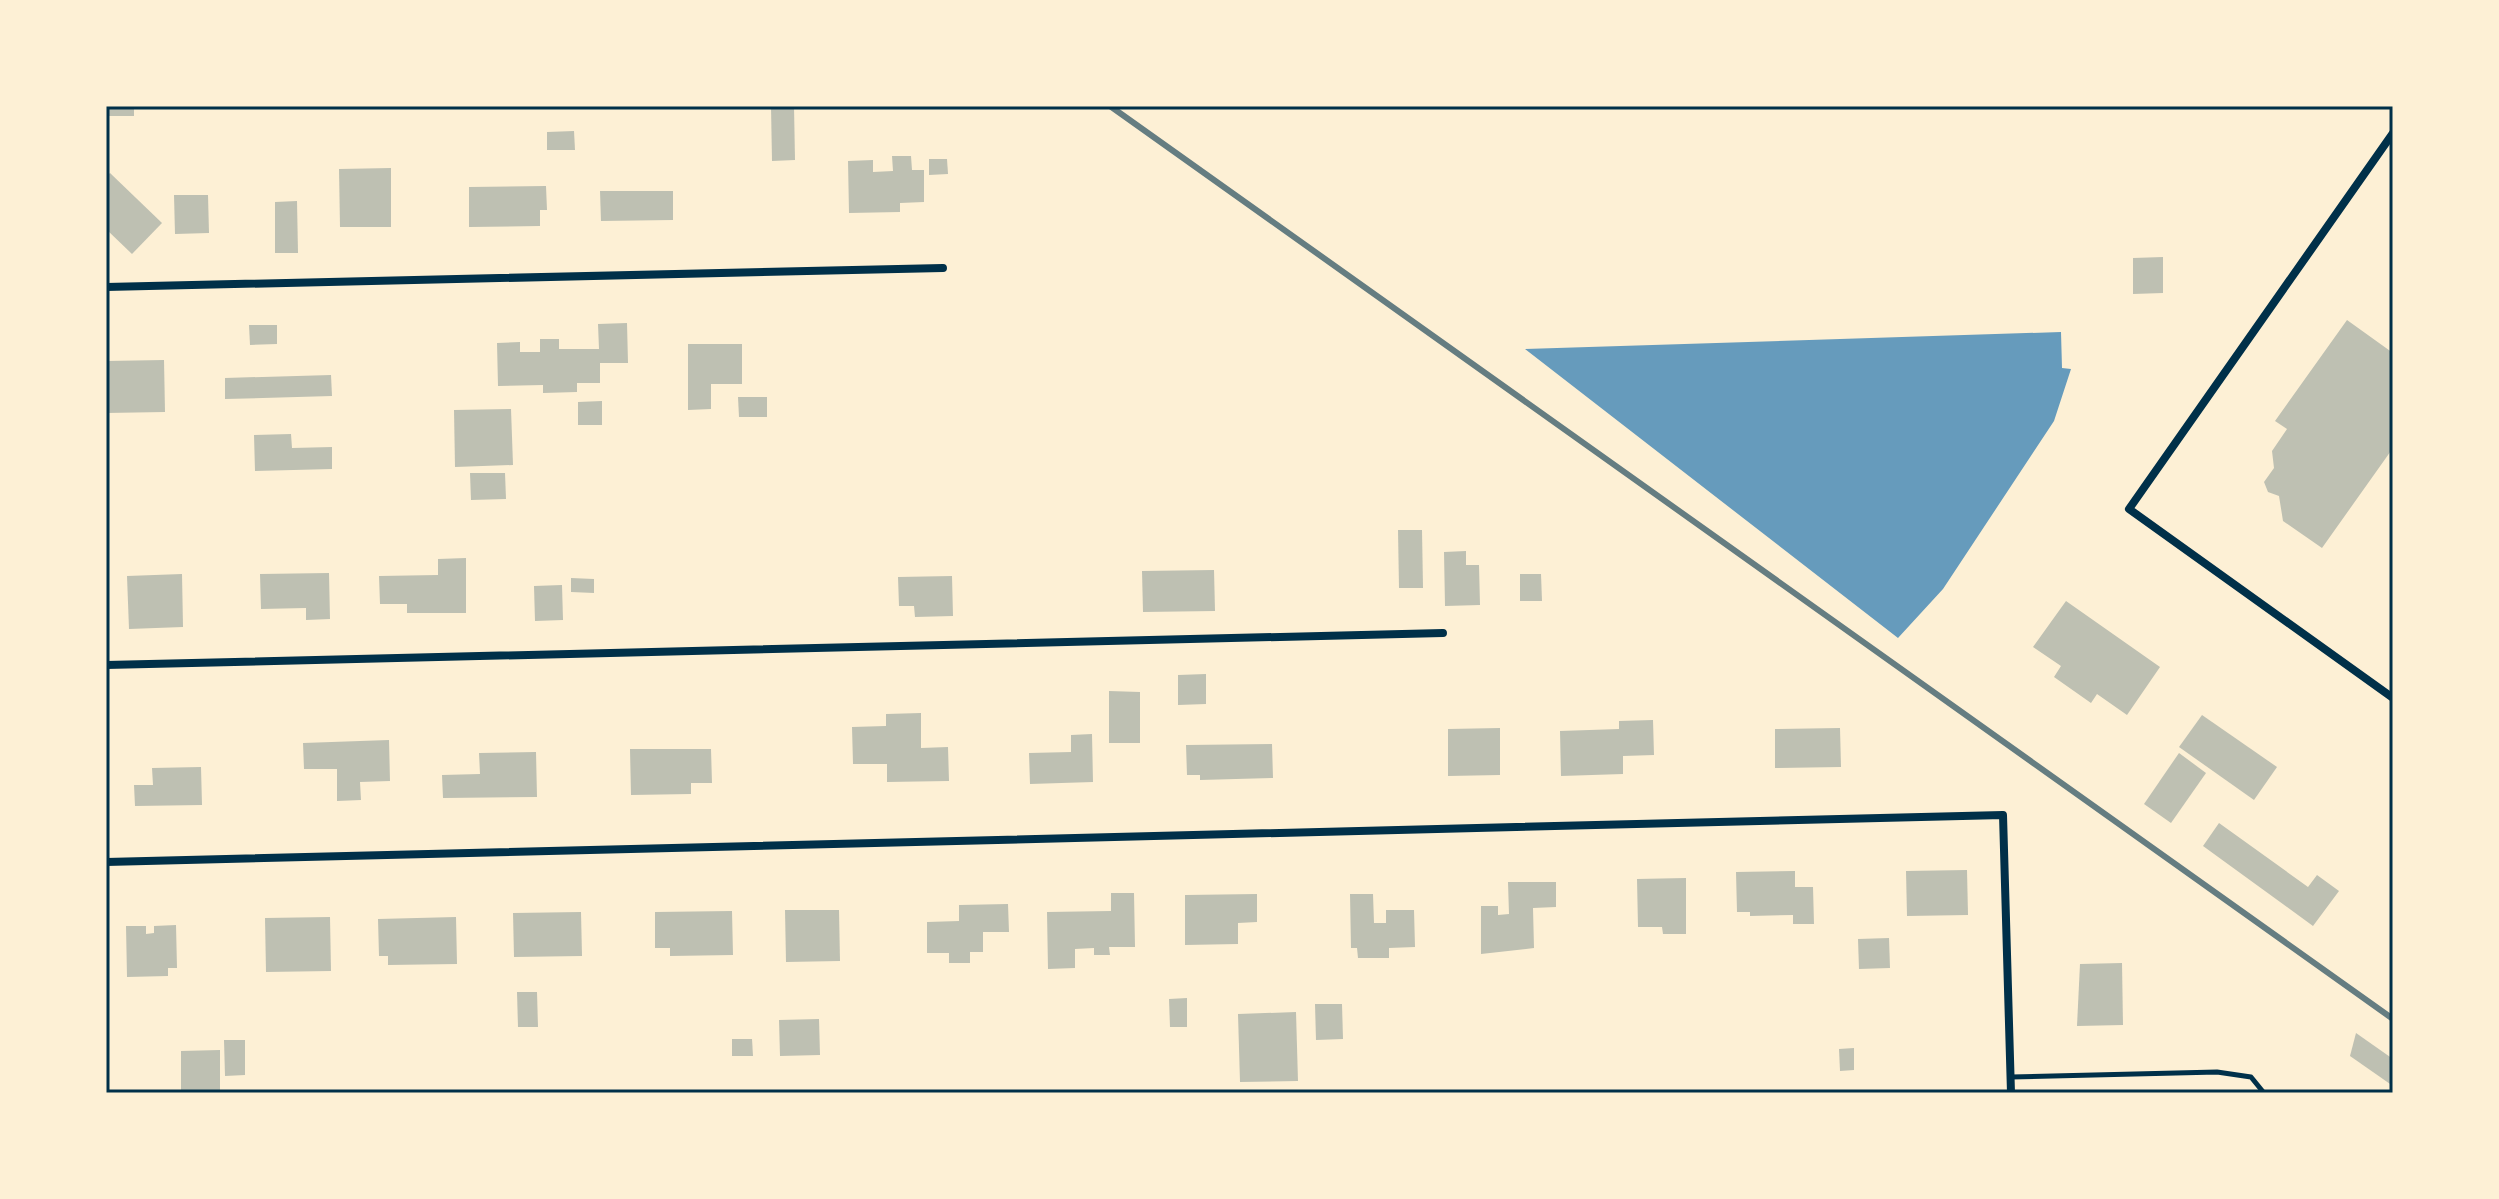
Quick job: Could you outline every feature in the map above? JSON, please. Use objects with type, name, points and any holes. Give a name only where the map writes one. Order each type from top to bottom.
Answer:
[{"type":"street","points":[[2393,133],[2129,509],[2393,698]]},
{"type":"street","points":[[106,287],[943,268]]},
{"type":"street","points":[[106,665],[1443,633]]},
{"type":"street","points":[[106,862],[2003,815],[2011,1093]]},
{"type":"lane","points":[[2010,1077],[2217,1072],[2251,1077],[2264,1093]]},
{"type":"water","points":[[2061,332],[2062,368],[2071,369],[2054,421],[1943,589],[1898,638],[1525,349]]},
{"type":"building","points":[[106,106],[134,106],[134,116],[106,116]]},
{"type":"building","points":[[771,106],[794,106],[795,160],[772,161]]},
{"type":"building","points":[[574,131],[575,150],[547,150],[547,132]]},
{"type":"building","points":[[892,156],[911,156],[912,170],[924,170],[924,202],[900,203],[900,212],[849,213],[848,161],[873,160],[873,172],[893,171]]},
{"type":"building","points":[[929,159],[947,159],[948,174],[929,175]]},
{"type":"building","points":[[391,168],[391,227],[340,227],[339,169]]},
{"type":"building","points":[[110,173],[162,223],[132,254],[106,229],[106,177]]},
{"type":"building","points":[[546,186],[547,210],[540,210],[540,226],[469,227],[469,187]]},
{"type":"building","points":[[600,191],[673,191],[673,220],[601,221]]},
{"type":"building","points":[[174,195],[208,195],[209,233],[175,234]]},
{"type":"building","points":[[297,201],[298,253],[275,253],[275,202]]},
{"type":"building","points":[[2163,257],[2163,293],[2133,294],[2133,258]]},
{"type":"building","points":[[2347,320],[2393,353],[2393,448],[2322,548],[2283,521],[2279,496],[2268,492],[2264,482],[2274,468],[2272,451],[2287,429],[2275,421]]},
{"type":"building","points":[[627,323],[628,363],[600,363],[600,383],[577,383],[577,392],[543,393],[543,385],[498,386],[497,343],[520,342],[520,352],[540,352],[540,339],[559,339],[559,349],[599,349],[598,324]]},
{"type":"building","points":[[249,325],[277,325],[277,344],[250,345]]},
{"type":"building","points":[[688,344],[742,344],[742,384],[711,384],[711,409],[688,410]]},
{"type":"building","points":[[164,360],[165,412],[106,413],[106,361]]},
{"type":"building","points":[[331,375],[332,396],[225,399],[225,378]]},
{"type":"building","points":[[738,397],[767,397],[767,417],[739,417]]},
{"type":"building","points":[[602,401],[602,425],[578,425],[578,402]]},
{"type":"building","points":[[511,409],[513,465],[455,467],[454,410]]},
{"type":"building","points":[[291,434],[292,448],[332,447],[332,469],[255,471],[254,435]]},
{"type":"building","points":[[470,473],[505,473],[506,499],[471,500]]},
{"type":"building","points":[[1398,530],[1422,530],[1423,588],[1399,588]]},
{"type":"building","points":[[1466,551],[1466,565],[1479,565],[1480,605],[1445,606],[1444,552]]},
{"type":"building","points":[[466,558],[466,613],[407,613],[407,604],[380,604],[379,576],[438,575],[438,559]]},
{"type":"building","points":[[1214,570],[1215,611],[1143,612],[1142,571]]},
{"type":"building","points":[[329,573],[330,619],[306,620],[306,608],[261,609],[260,574]]},
{"type":"building","points":[[182,574],[183,627],[129,629],[127,576]]},
{"type":"building","points":[[1520,574],[1541,574],[1542,601],[1520,601]]},
{"type":"building","points":[[952,576],[953,616],[915,617],[914,606],[899,606],[898,577]]},
{"type":"building","points":[[571,578],[594,579],[594,593],[571,592]]},
{"type":"building","points":[[562,585],[563,620],[535,621],[534,586]]},
{"type":"building","points":[[2066,601],[2160,667],[2127,715],[2097,694],[2091,703],[2054,677],[2061,666],[2033,647]]},
{"type":"building","points":[[1206,674],[1206,704],[1178,705],[1178,675]]},
{"type":"building","points":[[1109,691],[1140,692],[1140,743],[1109,743]]},
{"type":"building","points":[[921,713],[921,748],[948,747],[949,781],[887,782],[887,764],[853,764],[852,727],[886,726],[886,714]]},
{"type":"building","points":[[2202,715],[2277,767],[2254,800],[2179,747]]},
{"type":"building","points":[[1653,720],[1654,755],[1623,756],[1623,774],[1561,776],[1560,731],[1619,729],[1619,721]]},
{"type":"building","points":[[1500,728],[1500,775],[1448,776],[1448,729]]},
{"type":"building","points":[[1840,728],[1841,767],[1775,768],[1775,729]]},
{"type":"building","points":[[1092,734],[1093,782],[1030,784],[1029,753],[1071,752],[1071,735]]},
{"type":"building","points":[[389,740],[390,781],[360,782],[361,800],[337,801],[337,769],[304,769],[303,743]]},
{"type":"building","points":[[1272,744],[1273,778],[1200,780],[1200,775],[1187,775],[1186,745]]},
{"type":"building","points":[[630,749],[711,749],[712,783],[691,783],[691,794],[631,795]]},
{"type":"building","points":[[536,752],[537,797],[443,798],[442,775],[480,774],[479,753]]},
{"type":"building","points":[[2179,753],[2206,773],[2171,823],[2144,804]]},
{"type":"building","points":[[201,767],[202,805],[135,806],[134,785],[153,785],[152,768]]},
{"type":"building","points":[[2219,823],[2308,887],[2317,875],[2339,891],[2313,926],[2203,846]]},
{"type":"building","points":[[1967,870],[1968,915],[1907,916],[1906,871]]},
{"type":"building","points":[[1795,871],[1795,887],[1813,887],[1814,924],[1793,924],[1793,915],[1750,916],[1750,912],[1737,912],[1736,872]]},
{"type":"building","points":[[1686,878],[1686,934],[1663,934],[1662,927],[1638,927],[1637,879]]},
{"type":"building","points":[[1508,882],[1556,882],[1556,907],[1533,908],[1534,948],[1481,954],[1481,906],[1498,906],[1498,915],[1509,914]]},
{"type":"building","points":[[1111,893],[1134,893],[1135,947],[1109,947],[1110,955],[1094,955],[1094,948],[1075,949],[1075,968],[1048,969],[1047,912],[1111,911]]},
{"type":"building","points":[[1257,894],[1257,922],[1238,923],[1238,944],[1185,945],[1185,895]]},
{"type":"building","points":[[1350,894],[1373,894],[1374,923],[1386,923],[1386,910],[1414,910],[1415,947],[1389,948],[1389,958],[1358,958],[1357,948],[1351,948]]},
{"type":"building","points":[[1008,904],[1009,932],[983,932],[983,952],[970,952],[970,963],[949,963],[949,953],[927,953],[927,922],[959,921],[959,905]]},
{"type":"building","points":[[785,910],[839,910],[840,961],[786,962]]},
{"type":"building","points":[[732,911],[733,955],[670,956],[670,948],[655,948],[655,912]]},
{"type":"building","points":[[581,912],[582,956],[514,957],[513,913]]},
{"type":"building","points":[[330,917],[331,971],[266,972],[265,918]]},
{"type":"building","points":[[456,917],[457,964],[388,965],[388,956],[379,956],[378,919]]},
{"type":"building","points":[[176,925],[177,968],[168,968],[168,976],[127,977],[126,926],[146,926],[146,934],[154,933],[154,926]]},
{"type":"building","points":[[1889,938],[1890,968],[1859,969],[1858,939]]},
{"type":"building","points":[[2122,963],[2123,1025],[2077,1026],[2080,964]]},
{"type":"building","points":[[517,992],[537,992],[538,1027],[518,1027]]},
{"type":"building","points":[[1187,998],[1187,1027],[1170,1027],[1169,999]]},
{"type":"building","points":[[1315,1004],[1342,1004],[1343,1039],[1316,1040]]},
{"type":"building","points":[[1296,1012],[1298,1081],[1240,1082],[1238,1014]]},
{"type":"building","points":[[819,1019],[820,1055],[780,1056],[779,1020]]},
{"type":"building","points":[[2356,1033],[2393,1059],[2393,1086],[2350,1056]]},
{"type":"building","points":[[732,1039],[752,1039],[753,1056],[732,1056]]},
{"type":"building","points":[[224,1040],[245,1040],[245,1075],[225,1076]]},
{"type":"building","points":[[1854,1048],[1854,1070],[1840,1071],[1839,1049]]},
{"type":"building","points":[[220,1050],[220,1090],[181,1090],[181,1051]]},
{"type":"railway","points":[[1110,106],[2393,1019]]}]
